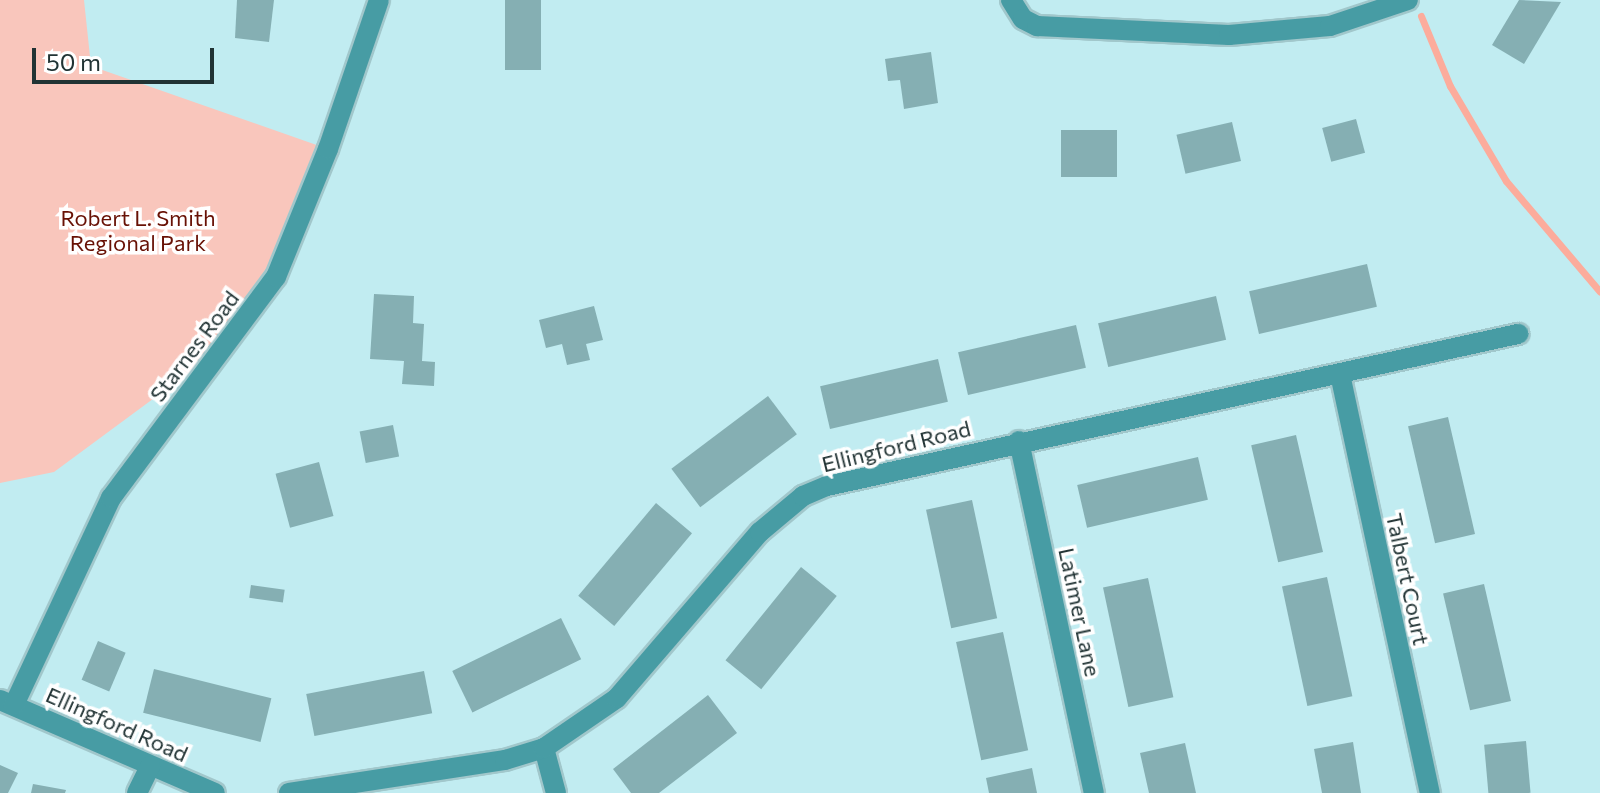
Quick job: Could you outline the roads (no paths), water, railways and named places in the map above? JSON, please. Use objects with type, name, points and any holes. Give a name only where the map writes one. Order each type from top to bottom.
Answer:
[{"type":"street","name":"Starnes Road","points":[[7,703],[111,498],[276,277],[328,149],[379,0]]},
{"type":"street","points":[[1011,0],[1023,19],[1037,26],[1229,35],[1330,26],[1408,0]]},
{"type":"street","name":"Ellingford Road","points":[[289,793],[505,760],[544,748],[617,698],[760,532],[803,496],[827,486],[1019,441],[1518,334]]},
{"type":"street","name":"Talbert Court","points":[[1340,374],[1430,793]]},
{"type":"street","name":"Latimer Lane","points":[[1019,441],[1094,793]]},
{"type":"street","name":"Ellingford Road","points":[[7,703],[215,793]]},
{"type":"street","points":[[544,748],[556,793]]},
{"type":"street","points":[[137,793],[150,766]]},
{"type":"waterway","points":[[1421,16],[1450,86],[1506,181],[1600,292]]},
{"type":"park label","name":"Robert L. Smith Regional Park","points":[[138,230]]}]
